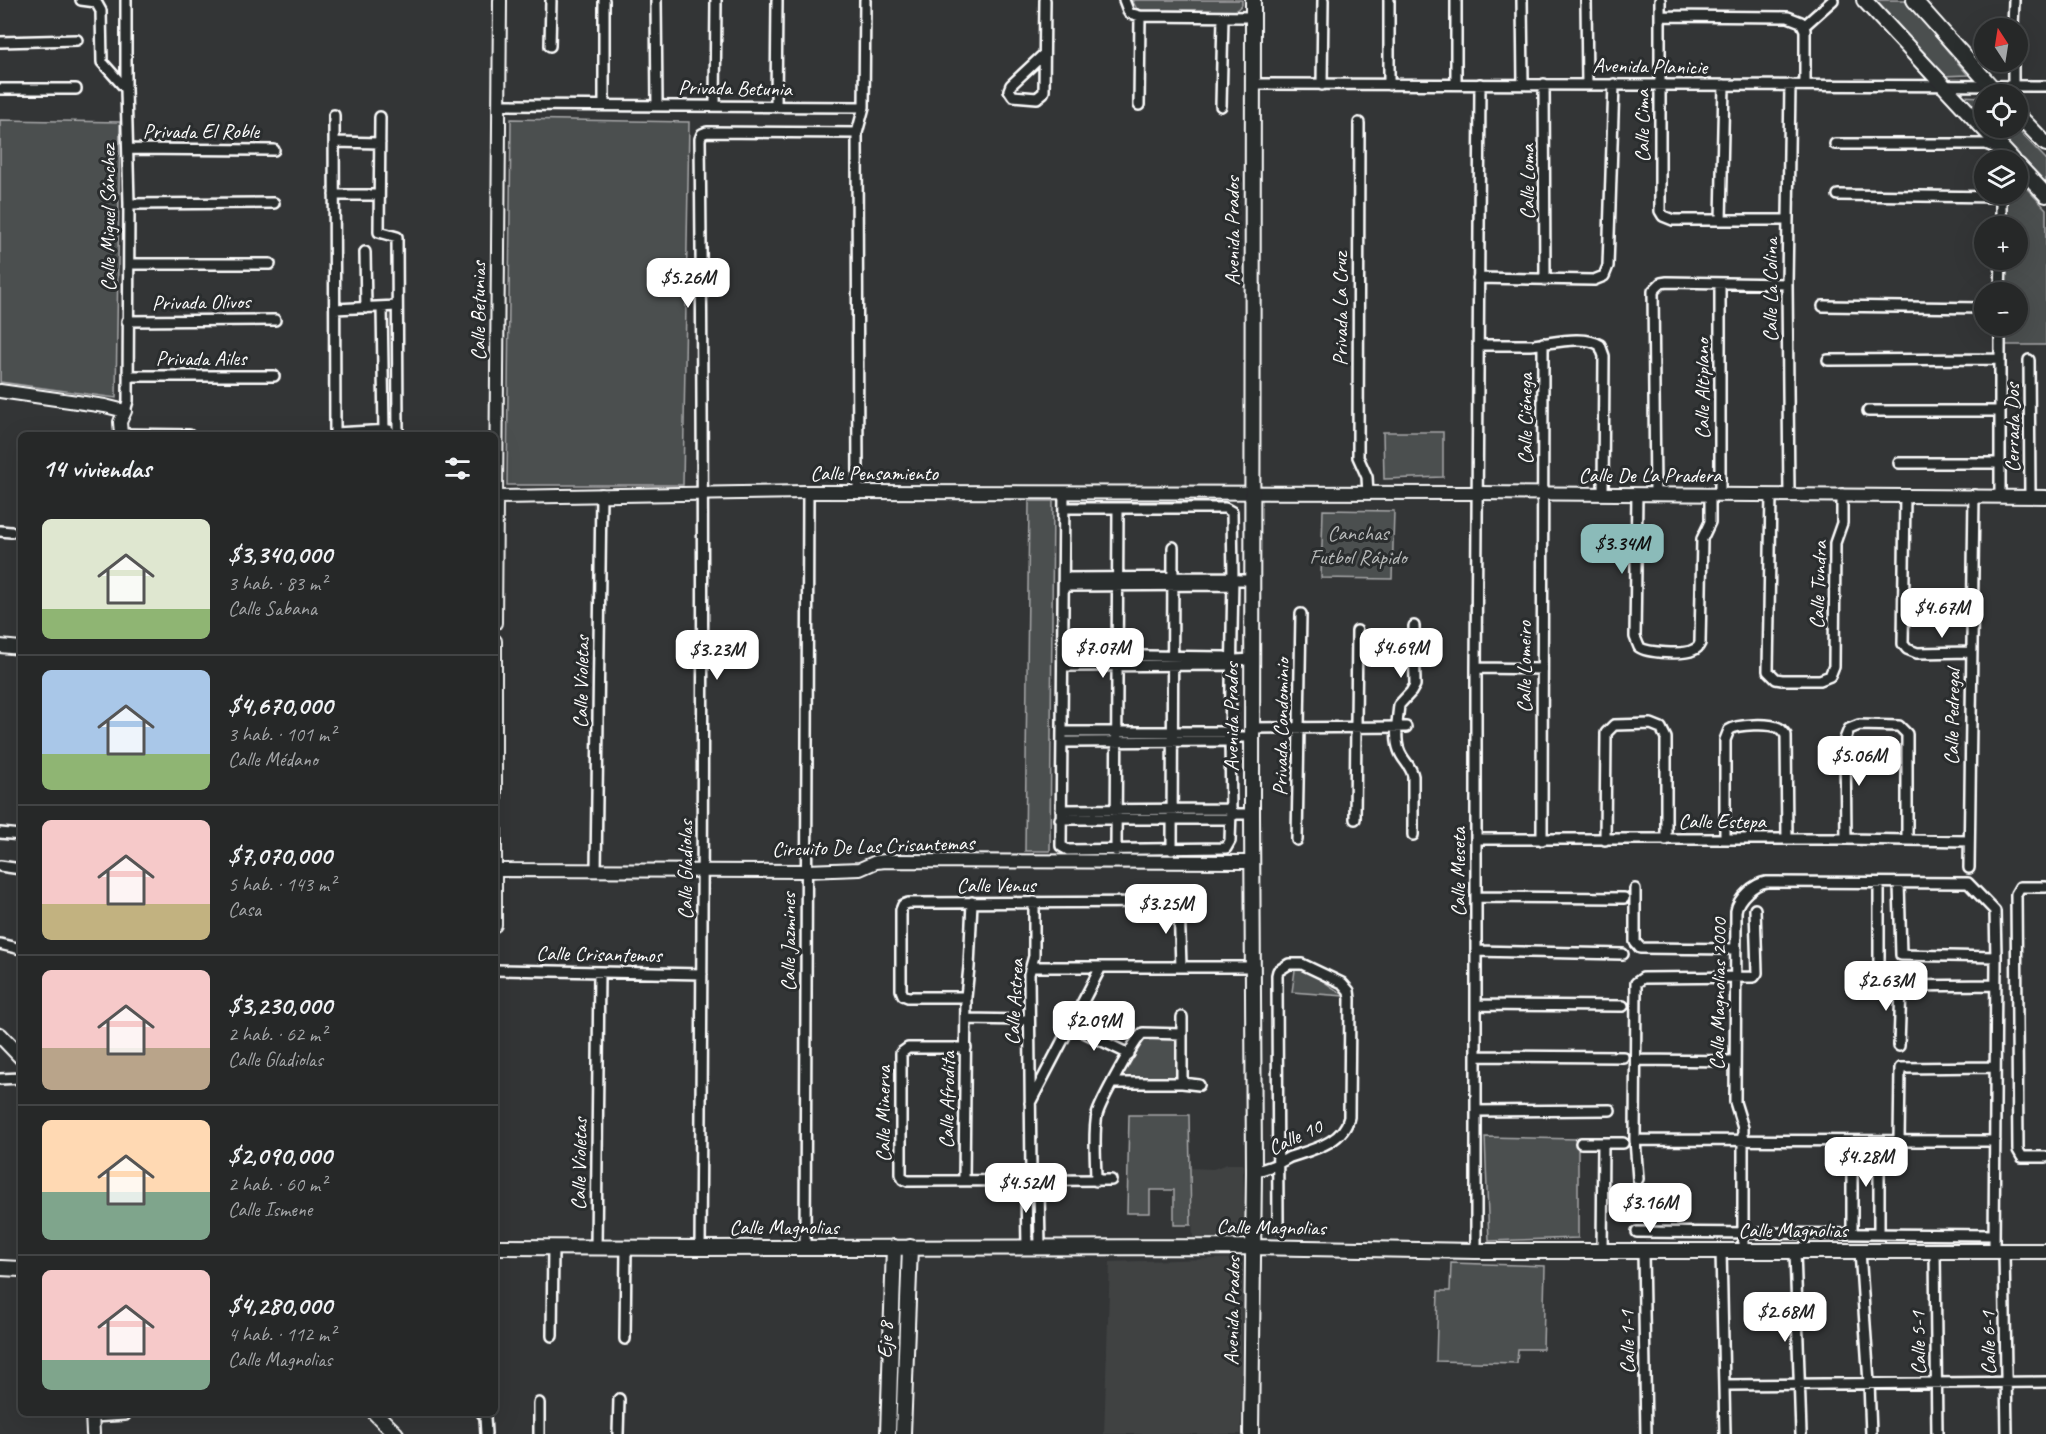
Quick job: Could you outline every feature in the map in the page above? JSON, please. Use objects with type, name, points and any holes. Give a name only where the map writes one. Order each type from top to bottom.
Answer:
[{"type":"main road","name":"Avenida Prados","points":[[1251,1434],[1254,1247],[1253,0]]},
{"type":"main road","points":[[1864,0],[2003,150]]},
{"type":"main road","points":[[1914,0],[1989,84]]},
{"type":"main road","points":[[2028,125],[2046,144]]},
{"type":"main road","points":[[2028,176],[2046,195]]},
{"type":"main road","points":[[0,1035],[18,1054]]},
{"type":"main road","name":"Calle Magnolias","points":[[498,1246],[596,1248],[1254,1247],[1476,1251],[2046,1251]]},
{"type":"main road","name":"Eje 8","points":[[888,1434],[894,1247]]},
{"type":"main road","name":"Eje 8","points":[[903,1434],[910,1247]]},
{"type":"main road","points":[[0,1268],[18,1269]]},
{"type":"main road","points":[[382,1416],[396,1434]]},
{"type":"street","points":[[81,0],[96,2],[101,11],[102,62],[126,89]]},
{"type":"street","name":"Calle Miguel Sánchez","points":[[121,432],[120,422],[128,401],[129,376],[126,0]]},
{"type":"street","name":"Calle Betunias","points":[[496,432],[500,0]]},
{"type":"street","points":[[550,46],[551,0]]},
{"type":"street","points":[[604,0],[604,105]]},
{"type":"street","points":[[656,0],[657,105]]},
{"type":"street","points":[[715,106],[716,0]]},
{"type":"street","points":[[776,107],[777,0]]},
{"type":"street","points":[[858,493],[857,133],[864,106],[865,0]]},
{"type":"street","points":[[1044,54],[1011,85],[1009,90],[1015,98],[1037,98],[1042,96],[1044,91],[1045,0]]},
{"type":"street","points":[[1124,0],[1129,13],[1140,16],[1252,17]]},
{"type":"street","points":[[1322,85],[1323,0]]},
{"type":"street","points":[[1389,0],[1389,85]]},
{"type":"street","points":[[1456,0],[1456,84]]},
{"type":"street","points":[[1522,0],[1523,84]]},
{"type":"street","points":[[1586,0],[1587,84]]},
{"type":"street","name":"Calle Cima","points":[[1660,0],[1659,205],[1663,216],[1673,220],[1721,220]]},
{"type":"street","points":[[1804,26],[1833,0]]},
{"type":"street","points":[[2013,18],[2014,0]]},
{"type":"street","points":[[1139,105],[1140,16]]},
{"type":"street","points":[[1660,16],[1788,17],[1797,19],[1804,26],[1806,34],[1805,86]]},
{"type":"street","points":[[1221,106],[1223,17]]},
{"type":"street","points":[[0,42],[77,40]]},
{"type":"street","name":"Avenida Planicie","points":[[1254,84],[1790,85],[1942,86],[1974,88]]},
{"type":"street","name":"Calle Meseta","points":[[1476,1251],[1476,668],[1480,84]]},
{"type":"street","name":"Calle Loma","points":[[1544,84],[1545,280]]},
{"type":"street","points":[[1478,278],[1594,280],[1604,276],[1608,266],[1614,84]]},
{"type":"street","points":[[1724,85],[1721,220],[1788,220]]},
{"type":"street","name":"Calle La Colina","points":[[1789,495],[1787,284],[1790,85]]},
{"type":"street","name":"Avenida Planicie","points":[[2028,86],[2046,86]]},
{"type":"street","points":[[0,89],[76,89]]},
{"type":"street","name":"Privada Betunia","points":[[499,105],[864,106]]},
{"type":"street","points":[[334,115],[335,432]]},
{"type":"street","points":[[360,432],[384,430],[398,432],[397,237],[379,232],[380,117]]},
{"type":"street","name":"Privada La Cruz","points":[[1359,123],[1358,457],[1367,477],[1368,493]]},
{"type":"street","name":"Calle Gladiolas","points":[[700,1248],[704,870],[704,492],[700,136],[707,132],[857,133]]},
{"type":"street","points":[[335,142],[380,143]]},
{"type":"street","points":[[1835,144],[1986,144],[1997,150]]},
{"type":"street","name":"Privada El Roble","points":[[128,149],[274,150]]},
{"type":"street","points":[[334,195],[378,195]]},
{"type":"street","points":[[1838,195],[1974,195]]},
{"type":"street","points":[[129,204],[274,203]]},
{"type":"street","points":[[365,252],[366,308]]},
{"type":"street","points":[[129,264],[270,264]]},
{"type":"street","points":[[1655,494],[1652,296],[1656,286],[1666,282],[1712,281],[1787,284]]},
{"type":"street","name":"Calle Altiplano","points":[[1637,494],[1636,643],[1643,651],[1693,651],[1700,643],[1702,539],[1710,522],[1715,495],[1720,283]]},
{"type":"street","points":[[335,309],[397,306]]},
{"type":"street","points":[[1822,306],[1974,308]]},
{"type":"street","points":[[382,307],[384,430]]},
{"type":"street","name":"Privada Olivos","points":[[128,321],[274,320]]},
{"type":"street","points":[[2000,336],[2000,495]]},
{"type":"street","points":[[1478,345],[1590,341],[1600,345],[1604,356],[1603,494]]},
{"type":"street","name":"Calle Ciénega","points":[[1543,343],[1543,494]]},
{"type":"street","points":[[1828,360],[1999,358]]},
{"type":"street","name":"Cerrada Dos","points":[[2029,360],[2030,496]]},
{"type":"street","name":"Privada Ailes","points":[[129,376],[274,376]]},
{"type":"street","points":[[0,391],[126,411]]},
{"type":"street","points":[[1868,411],[1999,411]]},
{"type":"street","points":[[1899,463],[2000,463]]},
{"type":"street","name":"Calle Pensamiento","points":[[498,496],[704,492],[1253,492]]},
{"type":"street","name":"Calle Jazmines","points":[[806,1248],[808,492]]},
{"type":"street","name":"Calle De La Pradera","points":[[1253,492],[2046,497]]},
{"type":"street","points":[[1064,493],[1061,846],[1065,850],[1116,851],[1226,848],[1230,844],[1232,814],[1233,515],[1228,508],[1065,508]]},
{"type":"street","name":"Calle Violetas","points":[[596,871],[601,494]]},
{"type":"street","name":"Calle Lomeiro","points":[[1542,840],[1543,494]]},
{"type":"street","name":"Calle Tundra","points":[[1771,495],[1767,665],[1772,675],[1782,680],[1810,680],[1826,679],[1830,676],[1834,666],[1835,543],[1842,523],[1842,494]]},
{"type":"street","points":[[1905,495],[1904,644],[1912,652],[1917,653],[1971,652]]},
{"type":"street","name":"Calle Pedregal","points":[[1969,868],[1974,495]]},
{"type":"street","points":[[1116,851],[1118,508]]},
{"type":"street","points":[[0,531],[12,532]]},
{"type":"street","points":[[1172,850],[1173,547]]},
{"type":"street","points":[[1064,582],[1252,580]]},
{"type":"street","name":"Privada Condominio","points":[[1297,840],[1301,614]]},
{"type":"street","points":[[1413,835],[1413,776],[1411,768],[1399,750],[1402,727],[1399,705],[1415,685],[1414,626]]},
{"type":"street","points":[[1355,819],[1357,631]]},
{"type":"street","points":[[0,646],[18,648]]},
{"type":"street","points":[[1064,655],[1172,655],[1233,661]]},
{"type":"street","points":[[1063,666],[1172,666],[1252,659]]},
{"type":"street","points":[[1476,668],[1542,669]]},
{"type":"street","points":[[1605,840],[1606,733],[1614,725],[1651,724],[1661,728],[1666,738],[1666,840]]},
{"type":"street","points":[[1846,839],[1845,739],[1849,729],[1859,725],[1899,726],[1907,734],[1908,840]]},
{"type":"street","points":[[1725,839],[1725,740],[1729,730],[1739,726],[1772,726],[1785,735],[1787,839]]},
{"type":"street","points":[[1062,737],[1231,736],[1300,727],[1402,727]]},
{"type":"street","points":[[1061,814],[1252,814]]},
{"type":"street","points":[[0,833],[18,835]]},
{"type":"street","name":"Calle Estepa","points":[[1476,839],[1969,841]]},
{"type":"street","name":"Circuito De Las Crisantemas","points":[[498,870],[860,870],[876,862],[886,861],[1252,862]]},
{"type":"street","points":[[0,866],[18,869]]},
{"type":"street","name":"Calle Magnolias 2000","points":[[1743,1251],[1743,1140],[1742,1124],[1735,1102],[1737,905],[1760,883],[1968,883],[1995,911],[1996,957]]},
{"type":"street","points":[[1879,883],[1880,964]]},
{"type":"street","points":[[1899,883],[1901,955],[1996,957],[1994,1235],[1999,1251]]},
{"type":"street","points":[[2046,887],[2020,887],[2016,894],[2018,1150],[2022,1157],[2046,1157]]},
{"type":"street","points":[[1635,889],[1635,942],[1640,948],[1736,949]]},
{"type":"street","points":[[1476,897],[1624,898]]},
{"type":"street","name":"Calle Astrea","points":[[1033,1247],[1029,1020],[1031,967],[1035,951],[1034,902]]},
{"type":"street","name":"Calle Venus","points":[[966,997],[908,997],[903,995],[901,990],[901,910],[903,905],[908,903],[1197,902]]},
{"type":"street","name":"Calle Afrodita","points":[[964,1181],[966,997],[970,963],[972,903]]},
{"type":"street","points":[[1179,903],[1180,967]]},
{"type":"street","points":[[1638,1179],[1635,1140],[1636,986],[1638,980],[1643,978],[1753,978],[1757,975],[1755,909]]},
{"type":"street","points":[[0,944],[18,948]]},
{"type":"street","points":[[1476,951],[1623,954]]},
{"type":"street","name":"Calle 10","points":[[1254,1171],[1267,1169],[1279,1164],[1290,1157],[1331,1141],[1346,1127],[1349,1117],[1350,994],[1342,983],[1298,963],[1281,967],[1277,975],[1279,1164]]},
{"type":"street","points":[[1031,967],[1254,967]]},
{"type":"street","name":"Calle Astrea","points":[[1029,1104],[1101,967]]},
{"type":"street","name":"Calle Crisantemos","points":[[498,970],[702,974]]},
{"type":"street","name":"Calle Violetas","points":[[596,1248],[599,972]]},
{"type":"street","points":[[1899,1046],[1901,986],[1995,985]]},
{"type":"street","points":[[1476,1005],[1623,1006]]},
{"type":"street","points":[[1182,1017],[1182,1083]]},
{"type":"street","points":[[966,1019],[1029,1020]]},
{"type":"street","points":[[1071,1026],[1128,1054]]},
{"type":"street","points":[[1096,1181],[1097,1116],[1128,1054],[1143,1033],[1182,1034]]},
{"type":"street","name":"Calle Minerva","points":[[964,1181],[908,1181],[901,1176],[900,1056],[908,1048],[966,1048]]},
{"type":"street","points":[[1476,1056],[1623,1057]]},
{"type":"street","points":[[1636,1060],[1735,1061]]},
{"type":"street","points":[[1899,1141],[1900,1068],[1994,1067]]},
{"type":"street","points":[[0,1079],[18,1078]]},
{"type":"street","points":[[1112,1083],[1199,1085]]},
{"type":"street","points":[[1476,1111],[1610,1110]]},
{"type":"street","points":[[1635,1140],[1995,1141]]},
{"type":"street","points":[[1852,1141],[1852,1234]]},
{"type":"street","points":[[1879,1141],[1880,1234]]},
{"type":"street","points":[[1581,1143],[1623,1143]]},
{"type":"street","points":[[1602,1251],[1603,1143]]},
{"type":"street","points":[[1278,1227],[1279,1164]]},
{"type":"street","points":[[964,1181],[1031,1178],[1110,1180]]},
{"type":"street","name":"Calle Astrea","points":[[1031,1178],[1038,1189],[1033,1247]]},
{"type":"street","points":[[1637,1232],[1994,1235]]},
{"type":"street","points":[[552,1336],[553,1247]]},
{"type":"street","points":[[625,1339],[626,1248]]},
{"type":"street","name":"Calle 1-1","points":[[1643,1250],[1647,1434]]},
{"type":"street","points":[[1721,1250],[1725,1434]]},
{"type":"street","points":[[1795,1251],[1802,1434]]},
{"type":"street","points":[[1860,1251],[1871,1434]]},
{"type":"street","name":"Calle 5-1","points":[[1935,1251],[1937,1434]]},
{"type":"street","name":"Calle 6-1","points":[[1999,1251],[2007,1434]]},
{"type":"street","points":[[1725,1384],[2046,1382]]},
{"type":"street","points":[[618,1434],[619,1399]]},
{"type":"street","points":[[539,1403],[539,1434]]},
{"type":"street","points":[[92,1416],[93,1434]]},
{"type":"street","points":[[484,1416],[486,1434]]},
{"type":"shaded area","points":[[1227,1164],[1243,1164],[1244,1225],[1234,1238],[1193,1238],[1190,1168],[1213,1169]]},
{"type":"shaded area","points":[[1243,1258],[1241,1434],[1104,1434],[1110,1262]]},
{"type":"green space","points":[[1132,0],[1242,0],[1242,5],[1234,12],[1138,11]]},
{"type":"green space","points":[[1873,0],[1905,0],[1968,75],[1941,76]]},
{"type":"green space","points":[[1959,96],[1974,97],[1974,112]]},
{"type":"green space","points":[[511,119],[689,122],[683,485],[507,485]]},
{"type":"green space","points":[[0,120],[120,122],[116,398],[0,382]]},
{"type":"green space","points":[[1999,138],[2026,138],[2046,159],[2046,187],[2028,168],[2028,150],[2010,150]]},
{"type":"green space","points":[[2028,190],[2046,209],[2046,345],[2006,345],[2006,336],[2028,336],[2028,282],[2006,282],[2006,270],[2028,270],[2028,216],[2006,216],[2006,204],[2028,204]]},
{"type":"green space","points":[[1383,432],[1443,432],[1443,477],[1384,479]]},
{"type":"green space","points":[[1029,501],[1053,501],[1050,851],[1025,851]]},
{"type":"green space","name":"Canchas Futbol Rápido","points":[[1323,510],[1394,511],[1392,579],[1321,578]]},
{"type":"green space","points":[[1296,963],[1345,996],[1292,992]]},
{"type":"green space","points":[[1138,1030],[1180,1030],[1181,1082],[1116,1086]]},
{"type":"green space","points":[[1129,1115],[1189,1115],[1191,1225],[1174,1225],[1174,1190],[1150,1190],[1150,1213],[1127,1213]]},
{"type":"green space","points":[[1485,1137],[1578,1139],[1578,1238],[1489,1241]]},
{"type":"green space","points":[[1451,1263],[1545,1266],[1543,1349],[1518,1349],[1517,1363],[1436,1361],[1438,1291],[1450,1291]]}]
